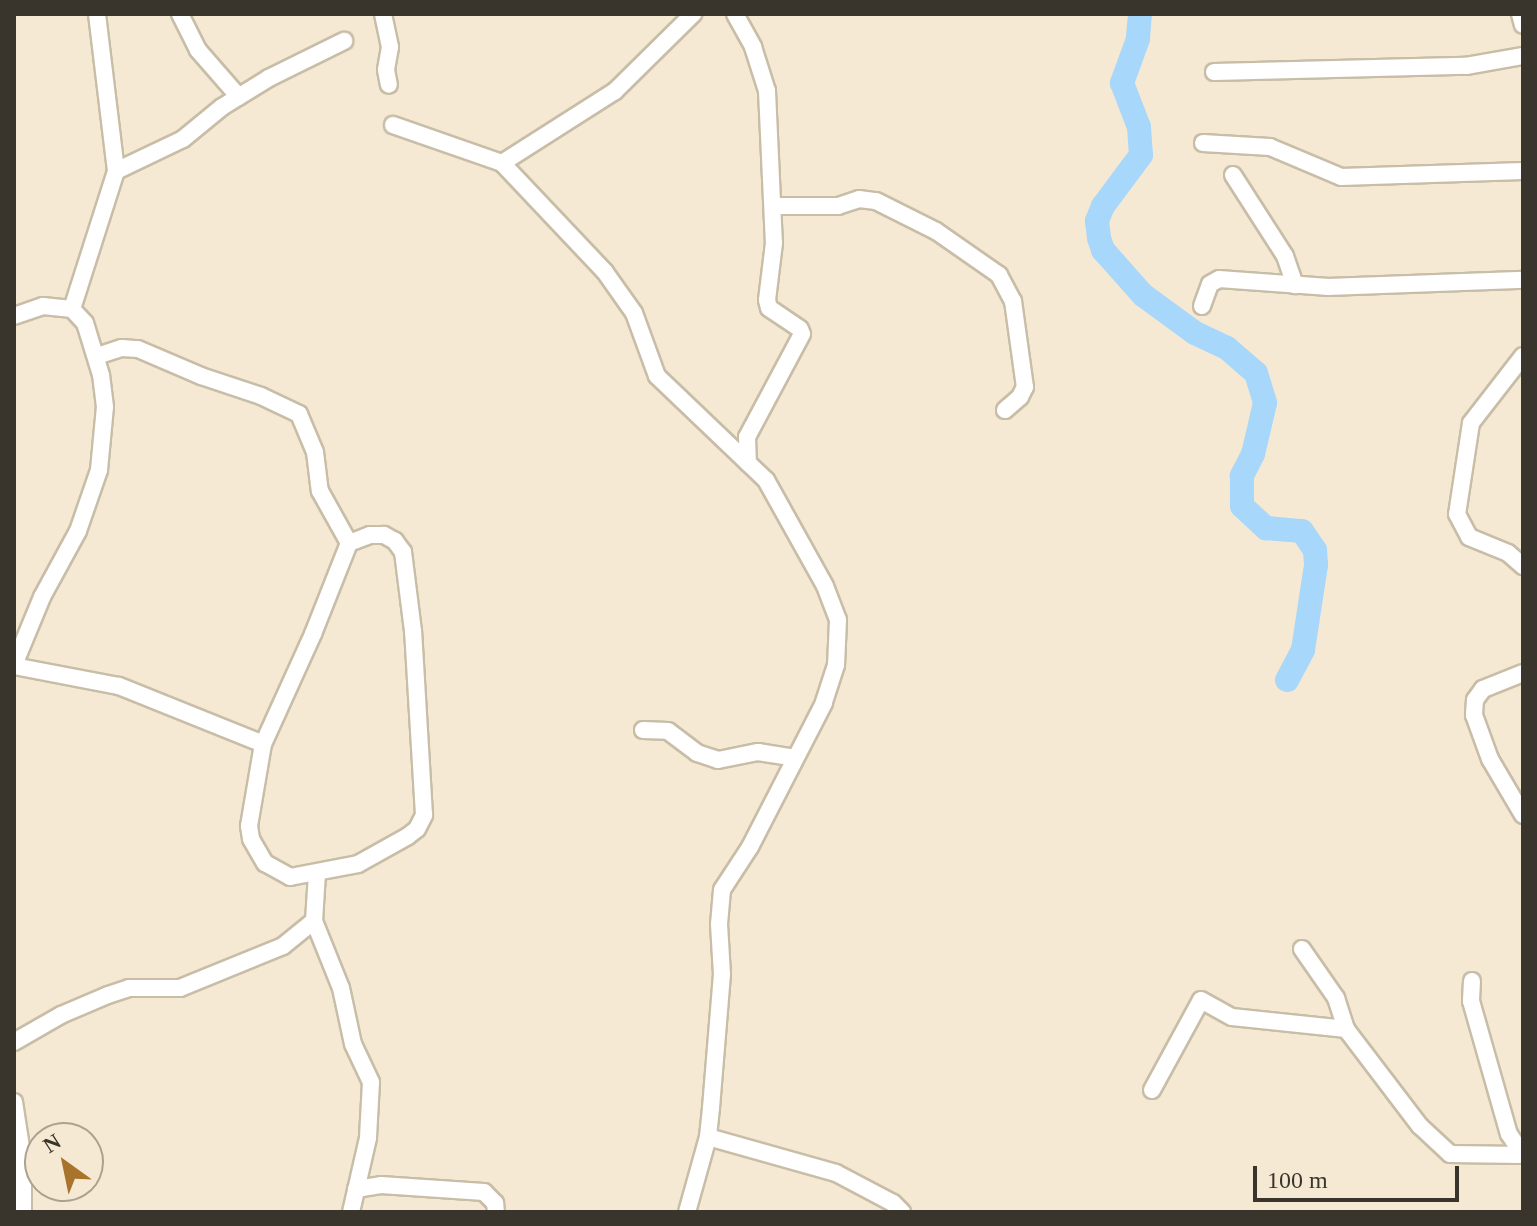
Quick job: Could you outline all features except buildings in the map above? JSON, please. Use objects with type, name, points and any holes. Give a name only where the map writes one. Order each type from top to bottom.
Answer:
[{"type":"street","points":[[72,309],[116,171],[97,14]]},
{"type":"street","points":[[180,14],[198,50],[239,97]]},
{"type":"street","points":[[383,14],[390,47],[386,70],[389,85]]},
{"type":"street","points":[[502,163],[615,91],[693,14]]},
{"type":"street","points":[[735,14],[753,47],[767,91],[774,243],[767,300],[769,308],[800,329],[802,334],[747,437],[748,463]]},
{"type":"street","points":[[1520,14],[1523,25]]},
{"type":"street","points":[[116,171],[183,139],[269,78],[344,41]]},
{"type":"street","points":[[1214,72],[1466,66],[1523,56]]},
{"type":"street","points":[[393,125],[502,163],[605,272],[634,313],[657,376],[766,480],[825,586],[838,620],[839,647],[824,703],[750,847],[722,890],[719,924],[721,987],[708,1137],[687,1212]]},
{"type":"street","points":[[1203,143],[1270,147],[1341,177],[1523,171]]},
{"type":"street","points":[[1233,175],[1285,256],[1295,285]]},
{"type":"street","points":[[773,206],[838,206],[859,199],[876,201],[936,231],[999,275],[1013,301],[1025,387],[1020,397],[1005,410]]},
{"type":"street","points":[[1202,306],[1210,284],[1219,279],[1329,287],[1523,280]]},
{"type":"street","points":[[14,316],[43,306],[72,309],[85,323],[97,356],[105,407],[97,480],[78,531],[42,597],[14,666],[119,686],[263,744]]},
{"type":"street","points":[[97,356],[122,348],[138,349],[261,396],[299,414],[315,452],[320,491],[349,543]]},
{"type":"street","points":[[1523,356],[1471,423],[1457,514],[1469,537],[1508,553],[1523,566]]},
{"type":"street","points":[[370,535],[384,535],[395,541],[403,552],[413,631],[424,815],[417,829],[377,856],[358,864],[290,877],[279,874],[265,863],[251,839],[249,810],[263,744],[313,634],[349,543],[370,535]]},
{"type":"street","points":[[1523,673],[1483,689],[1475,700],[1474,715],[1490,759],[1523,815]]},
{"type":"street","points":[[643,730],[668,731],[697,753],[718,760],[758,752],[794,758]]},
{"type":"street","points":[[317,873],[314,921],[341,988],[353,1044],[371,1082],[368,1138],[351,1212]]},
{"type":"street","points":[[14,1042],[61,1015],[129,988],[169,990],[205,980],[283,946],[314,921]]},
{"type":"street","points":[[1302,949],[1336,998],[1346,1029],[1420,1126],[1450,1154],[1523,1155]]},
{"type":"street","points":[[1472,981],[1471,1001],[1509,1134],[1523,1155]]},
{"type":"street","points":[[1152,1090],[1201,1000],[1232,1017],[1346,1029]]},
{"type":"street","points":[[14,1102],[23,1160],[23,1212]]},
{"type":"street","points":[[708,1137],[836,1173],[893,1203],[902,1212]]},
{"type":"street","points":[[356,1189],[381,1185],[484,1192],[495,1203],[496,1212]]},
{"type":"waterway","points":[[1140,14],[1138,39],[1122,83],[1139,127],[1141,155],[1103,206],[1097,221],[1099,238],[1103,250],[1143,295],[1195,333],[1227,348],[1256,373],[1265,403],[1253,454],[1242,476],[1242,506],[1266,528],[1302,531],[1315,550],[1316,565],[1303,650],[1287,680]]}]
